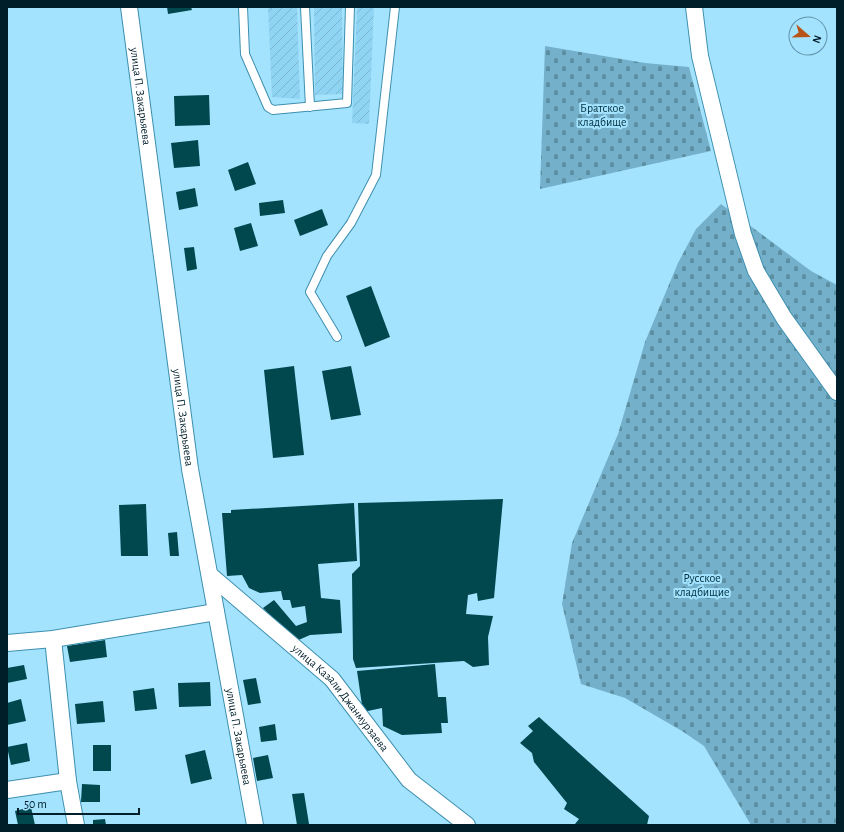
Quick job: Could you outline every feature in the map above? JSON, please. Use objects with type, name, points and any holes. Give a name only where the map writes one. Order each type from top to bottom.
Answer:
[{"type":"street","name":"улица П. Закарьяева","points":[[129,7],[190,469],[255,825]]},
{"type":"street","points":[[694,7],[700,56],[743,234],[756,271],[784,318],[837,392]]},
{"type":"street","name":"улица Казали Джанмурзаева","points":[[210,575],[332,680],[409,780],[467,825]]},
{"type":"street","points":[[7,643],[53,640],[216,612]]},
{"type":"street","points":[[53,640],[68,781],[76,825]]},
{"type":"street","points":[[7,790],[68,781]]},
{"type":"lane","points":[[243,7],[246,54],[268,106],[273,110],[346,103],[350,7]]},
{"type":"lane","points":[[305,7],[310,107]]},
{"type":"lane","points":[[337,336],[310,292],[327,256],[351,223],[376,175],[395,7]]},
{"type":"shaded area","points":[[268,7],[297,7],[300,99],[272,97]]},
{"type":"shaded area","points":[[314,7],[342,7],[343,94],[315,95]]},
{"type":"shaded area","points":[[357,7],[374,7],[369,124],[352,123]]},
{"type":"green space","name":"Братское кладбище","points":[[545,46],[645,63],[689,67],[711,151],[540,189]]},
{"type":"green space","name":"Русское кладбищие","points":[[721,204],[811,271],[837,285],[837,825],[751,825],[704,746],[682,731],[625,698],[581,684],[562,604],[572,543],[618,434],[645,342],[678,263],[696,229]]},
{"type":"building","points":[[167,7],[191,7],[192,10],[168,14]]},
{"type":"building","points":[[209,95],[210,125],[175,126],[174,96]]},
{"type":"building","points":[[198,140],[200,166],[174,168],[171,143]]},
{"type":"building","points":[[248,162],[256,184],[235,191],[228,170]]},
{"type":"building","points":[[195,188],[198,206],[179,210],[176,192]]},
{"type":"building","points":[[283,200],[285,213],[260,216],[259,203]]},
{"type":"building","points":[[322,209],[328,225],[300,236],[294,220]]},
{"type":"building","points":[[251,223],[258,246],[240,251],[234,228]]},
{"type":"building","points":[[194,247],[197,269],[187,271],[184,248]]},
{"type":"building","points":[[371,286],[390,337],[365,347],[346,296]]},
{"type":"building","points":[[294,366],[304,455],[273,458],[264,370]]},
{"type":"building","points":[[351,366],[361,415],[331,420],[322,371]]},
{"type":"building","points":[[503,499],[494,598],[478,601],[477,593],[468,595],[466,614],[493,616],[488,637],[489,665],[473,667],[464,661],[356,668],[353,659],[352,574],[360,566],[358,503]]},
{"type":"building","points":[[354,503],[357,561],[318,564],[321,598],[340,600],[342,633],[310,635],[294,642],[263,608],[274,600],[296,626],[307,622],[305,606],[292,608],[290,600],[283,600],[281,591],[260,593],[249,588],[242,575],[227,576],[222,513],[231,513],[231,510]]},
{"type":"building","points":[[146,504],[148,556],[121,556],[119,505]]},
{"type":"building","points":[[177,532],[179,556],[170,556],[168,533]]},
{"type":"building","points":[[105,640],[107,657],[70,662],[67,646]]},
{"type":"building","points":[[435,664],[438,697],[446,697],[448,723],[441,723],[442,733],[402,735],[383,726],[382,708],[363,712],[357,671]]},
{"type":"building","points":[[24,665],[27,679],[7,683],[7,668]]},
{"type":"building","points":[[256,678],[261,703],[248,705],[243,680]]},
{"type":"building","points":[[210,682],[211,706],[179,707],[178,683]]},
{"type":"building","points":[[154,688],[157,709],[135,711],[133,691]]},
{"type":"building","points":[[21,699],[26,721],[7,725],[7,703]]},
{"type":"building","points":[[103,701],[105,722],[77,724],[75,704]]},
{"type":"building","points":[[539,717],[649,816],[647,825],[575,824],[579,819],[564,809],[567,803],[534,762],[532,753],[520,743],[533,731],[528,726]]},
{"type":"building","points":[[275,724],[277,740],[261,742],[259,727]]},
{"type":"building","points":[[27,743],[30,761],[11,765],[7,747]]},
{"type":"building","points":[[93,745],[111,745],[111,771],[93,771]]},
{"type":"building","points":[[205,750],[212,779],[191,784],[185,755]]},
{"type":"building","points":[[268,755],[273,778],[257,781],[253,758]]},
{"type":"building","points":[[82,784],[100,785],[100,802],[81,802]]},
{"type":"building","points":[[304,793],[309,824],[297,825],[292,794]]},
{"type":"building","points":[[31,807],[35,825],[18,825],[15,811]]},
{"type":"building","points":[[105,819],[106,825],[93,825],[93,820]]}]
